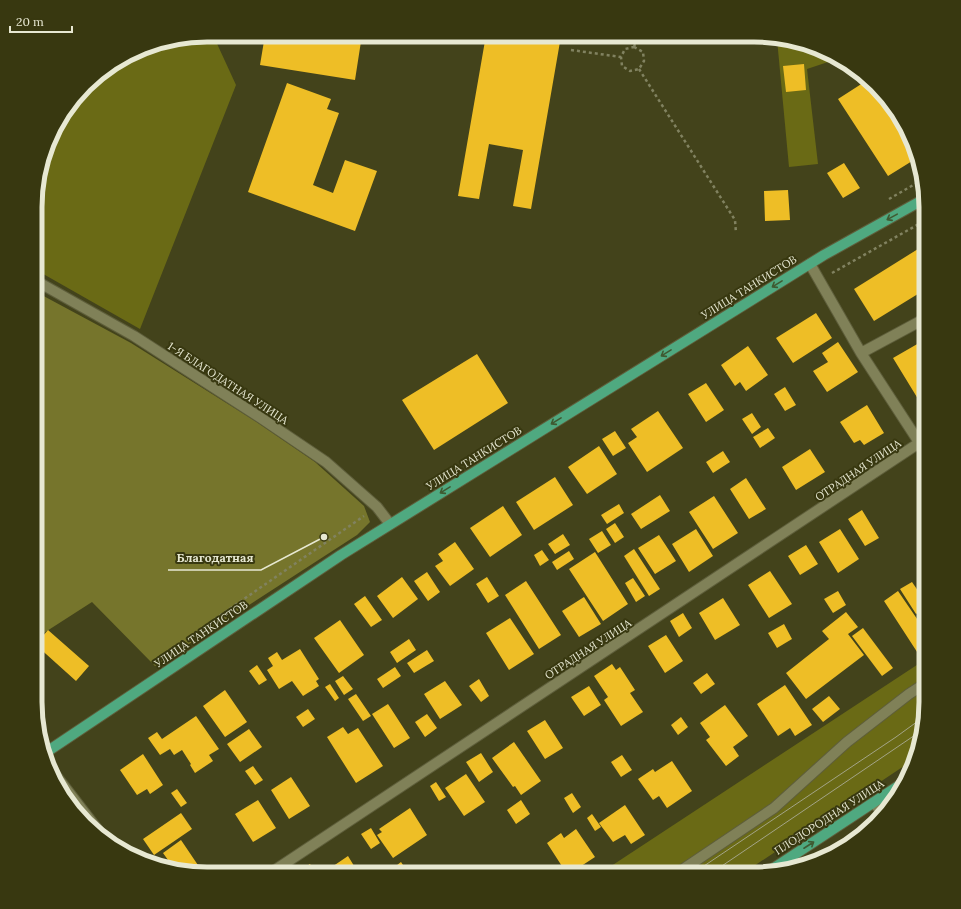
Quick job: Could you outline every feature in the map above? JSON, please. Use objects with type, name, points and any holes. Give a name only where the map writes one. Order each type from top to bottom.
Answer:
[{"type":"main road","name":"УЛИЦА ТАНКИСТОВ","points":[[49,750],[341,555],[390,524],[824,254],[919,202]]},
{"type":"main road","name":"ПЛОДОРОДНАЯ УЛИЦА","points":[[777,866],[894,788]]},
{"type":"street","points":[[810,264],[861,353],[919,443]]},
{"type":"street","name":"1-Я БЛАГОДАТНАЯ УЛИЦА","points":[[42,284],[134,336],[326,462],[377,507],[390,524]]},
{"type":"street","points":[[861,353],[919,322]]},
{"type":"street","name":"ОТРАДНАЯ УЛИЦА","points":[[280,867],[919,443]]},
{"type":"street","points":[[686,867],[774,808],[847,742],[919,688]]},
{"type":"street","points":[[69,793],[86,814]]},
{"type":"street","points":[[873,802],[880,809]]},
{"type":"path","points":[[634,47],[636,42]]},
{"type":"path","points":[[634,47],[642,52],[644,61],[639,70],[630,71],[622,66],[621,57],[625,49],[634,47]]},
{"type":"path","points":[[572,50],[621,57]]},
{"type":"path","points":[[639,70],[735,220],[736,233]]},
{"type":"path","points":[[820,280],[919,224]]},
{"type":"shaded area","points":[[216,42],[236,85],[140,329],[42,273],[42,196],[45,175],[51,154],[64,124],[90,90],[107,76],[124,64],[154,51],[185,43]]},
{"type":"shaded area","points":[[777,43],[807,51],[831,61],[807,69],[818,164],[789,167]]},
{"type":"shaded area","points":[[42,295],[131,343],[255,421],[315,462],[364,506],[370,522],[357,535],[155,666],[92,602],[42,634]]},
{"type":"shaded area","points":[[919,664],[918,724],[906,765],[752,867],[610,867]]},
{"type":"building","points":[[264,42],[361,42],[355,80],[260,65]]},
{"type":"building","points":[[485,42],[560,42],[531,209],[513,206],[523,150],[489,144],[479,199],[458,196]]},
{"type":"building","points":[[804,64],[806,90],[786,92],[783,66]]},
{"type":"building","points":[[287,83],[331,99],[327,109],[339,113],[313,185],[333,193],[345,160],[377,171],[355,231],[248,192]]},
{"type":"building","points":[[863,83],[878,98],[891,115],[902,134],[912,161],[888,176],[838,99]]},
{"type":"building","points":[[844,163],[860,188],[843,198],[827,173]]},
{"type":"building","points":[[788,190],[790,220],[765,221],[764,191]]},
{"type":"building","points":[[919,248],[919,293],[874,321],[854,289]]},
{"type":"building","points":[[816,313],[832,338],[793,363],[776,338]]},
{"type":"building","points":[[838,342],[858,372],[827,392],[813,371],[828,362],[822,353]]},
{"type":"building","points":[[919,343],[919,401],[893,358]]},
{"type":"building","points":[[748,346],[768,375],[746,391],[740,382],[735,386],[721,365]]},
{"type":"building","points":[[477,354],[508,403],[434,450],[402,400]]},
{"type":"building","points":[[706,383],[724,410],[706,422],[688,394]]},
{"type":"building","points":[[785,387],[796,405],[785,411],[774,394]]},
{"type":"building","points":[[867,405],[884,433],[864,445],[860,440],[854,443],[840,422]]},
{"type":"building","points":[[658,411],[683,448],[647,472],[628,443],[637,437],[631,429]]},
{"type":"building","points":[[752,413],[761,427],[752,434],[742,419]]},
{"type":"building","points":[[768,428],[775,438],[760,448],[753,437]]},
{"type":"building","points":[[615,431],[626,448],[613,456],[602,439]]},
{"type":"building","points":[[599,446],[617,474],[587,494],[568,467]]},
{"type":"building","points":[[810,449],[825,472],[796,490],[782,467]]},
{"type":"building","points":[[723,451],[730,462],[713,473],[706,462]]},
{"type":"building","points":[[555,477],[573,505],[534,530],[516,502]]},
{"type":"building","points":[[746,478],[766,509],[749,519],[730,489]]},
{"type":"building","points":[[660,495],[670,511],[641,529],[631,514]]},
{"type":"building","points":[[714,496],[738,533],[713,549],[689,512]]},
{"type":"building","points":[[619,504],[624,513],[607,524],[601,515]]},
{"type":"building","points":[[503,506],[522,535],[490,557],[470,528]]},
{"type":"building","points":[[862,510],[879,538],[865,546],[848,519]]},
{"type":"building","points":[[615,523],[624,537],[615,543],[606,529]]},
{"type":"building","points":[[696,529],[713,556],[689,572],[672,544]]},
{"type":"building","points":[[840,529],[859,559],[838,573],[819,542]]},
{"type":"building","points":[[602,531],[611,545],[598,553],[589,539]]},
{"type":"building","points":[[563,534],[570,545],[555,554],[548,544]]},
{"type":"building","points":[[659,535],[676,561],[655,574],[638,548]]},
{"type":"building","points":[[455,542],[474,569],[450,586],[435,566],[443,561],[438,554]]},
{"type":"building","points":[[806,545],[818,564],[800,575],[788,556]]},
{"type":"building","points":[[634,549],[660,589],[649,596],[624,556]]},
{"type":"building","points":[[542,550],[549,560],[540,566],[534,555]]},
{"type":"building","points":[[569,551],[574,559],[557,570],[552,562]]},
{"type":"building","points":[[595,552],[628,604],[603,621],[569,569]]},
{"type":"building","points":[[770,571],[792,604],[769,618],[748,585]]},
{"type":"building","points":[[427,572],[440,592],[428,601],[414,581]]},
{"type":"building","points":[[402,577],[418,599],[393,618],[377,596]]},
{"type":"building","points":[[487,577],[499,596],[488,603],[476,584]]},
{"type":"building","points":[[633,578],[645,596],[636,602],[625,583]]},
{"type":"building","points":[[526,581],[561,635],[539,649],[505,595]]},
{"type":"building","points":[[912,582],[919,592],[919,612],[916,614],[900,589]]},
{"type":"building","points":[[838,591],[846,605],[833,613],[824,599]]},
{"type":"building","points":[[898,591],[919,622],[919,655],[884,601]]},
{"type":"building","points":[[365,596],[382,620],[371,627],[354,604]]},
{"type":"building","points":[[584,597],[601,624],[579,637],[562,611]]},
{"type":"building","points":[[723,598],[740,625],[715,640],[699,613]]},
{"type":"building","points":[[846,612],[858,627],[848,634],[864,655],[806,699],[786,673],[829,639],[822,631]]},
{"type":"building","points":[[683,613],[692,628],[679,637],[670,621]]},
{"type":"building","points":[[510,618],[534,654],[509,670],[486,633]]},
{"type":"building","points":[[340,620],[364,655],[339,673],[314,638]]},
{"type":"building","points":[[784,624],[792,639],[777,648],[768,633]]},
{"type":"building","points":[[863,628],[893,668],[882,676],[852,636]]},
{"type":"building","points":[[48,630],[89,666],[76,681],[42,650],[42,637]]},
{"type":"building","points":[[666,635],[683,661],[665,673],[648,646]]},
{"type":"building","points":[[409,639],[416,650],[397,663],[390,652]]},
{"type":"building","points":[[300,649],[319,679],[316,681],[319,686],[303,696],[292,681],[279,689],[267,670],[273,666],[268,658],[277,652],[282,660]]},
{"type":"building","points":[[427,650],[434,661],[414,673],[407,663]]},
{"type":"building","points":[[612,664],[616,670],[620,667],[635,690],[630,693],[643,712],[621,726],[604,700],[608,697],[594,676]]},
{"type":"building","points":[[257,665],[267,680],[259,685],[249,671]]},
{"type":"building","points":[[395,667],[401,676],[383,688],[377,679]]},
{"type":"building","points":[[707,673],[715,684],[701,694],[693,683]]},
{"type":"building","points":[[343,676],[353,689],[344,695],[335,681]]},
{"type":"building","points":[[479,679],[489,696],[481,702],[469,686]]},
{"type":"building","points":[[445,681],[462,705],[440,719],[424,694]]},
{"type":"building","points":[[330,684],[339,698],[335,701],[325,687]]},
{"type":"building","points":[[785,685],[812,725],[795,736],[790,728],[778,736],[757,704]]},
{"type":"building","points":[[589,686],[601,705],[584,716],[571,697]]},
{"type":"building","points":[[225,690],[247,722],[225,737],[203,706]]},
{"type":"building","points":[[356,694],[371,716],[363,721],[348,699]]},
{"type":"building","points":[[829,696],[840,709],[823,722],[812,709]]},
{"type":"building","points":[[388,704],[410,738],[394,748],[372,714]]},
{"type":"building","points":[[725,705],[748,736],[733,747],[739,756],[726,766],[706,740],[710,737],[700,723]]},
{"type":"building","points":[[308,709],[315,719],[303,727],[296,717]]},
{"type":"building","points":[[427,714],[437,728],[425,737],[415,722]]},
{"type":"building","points":[[196,716],[219,749],[209,755],[213,761],[195,773],[182,750],[174,755],[170,749],[160,755],[148,738],[157,732],[162,739]]},
{"type":"building","points":[[681,717],[688,727],[678,735],[671,725]]},
{"type":"building","points":[[545,720],[563,748],[545,759],[527,731]]},
{"type":"building","points":[[343,727],[348,734],[358,728],[383,766],[356,783],[327,737]]},
{"type":"building","points":[[249,729],[262,747],[240,762],[227,744]]},
{"type":"building","points":[[514,742],[541,781],[521,795],[515,786],[513,787],[492,758]]},
{"type":"building","points":[[481,753],[493,772],[479,782],[466,762]]},
{"type":"building","points":[[143,754],[163,785],[150,794],[147,789],[137,795],[120,770]]},
{"type":"building","points":[[622,755],[632,770],[621,777],[611,762]]},
{"type":"building","points":[[672,761],[692,791],[667,808],[659,796],[653,800],[638,779],[653,769],[655,772]]},
{"type":"building","points":[[253,766],[263,780],[255,785],[245,771]]},
{"type":"building","points":[[466,774],[485,802],[464,816],[445,788]]},
{"type":"building","points":[[291,777],[310,806],[289,819],[271,790]]},
{"type":"building","points":[[436,782],[446,797],[439,801],[430,786]]},
{"type":"building","points":[[177,789],[187,803],[181,807],[171,793]]},
{"type":"building","points":[[572,793],[581,807],[573,813],[564,798]]},
{"type":"building","points":[[258,800],[276,828],[253,842],[235,814]]},
{"type":"building","points":[[521,800],[530,814],[516,824],[507,810]]},
{"type":"building","points":[[625,805],[645,835],[631,844],[625,835],[613,842],[599,823]]},
{"type":"building","points":[[410,808],[427,835],[393,858],[377,835],[382,832],[379,829]]},
{"type":"building","points":[[181,813],[192,829],[154,855],[143,839]]},
{"type":"building","points":[[592,814],[601,827],[595,831],[587,818]]},
{"type":"building","points":[[371,828],[380,843],[371,849],[361,834]]},
{"type":"building","points":[[576,829],[595,857],[580,867],[562,867],[547,843],[561,833],[564,838]]},
{"type":"building","points":[[181,840],[199,867],[170,863],[163,853]]},
{"type":"building","points":[[348,856],[355,867],[332,867]]},
{"type":"building","points":[[401,862],[404,867],[394,867]]},
{"type":"building","points":[[310,864],[312,867],[305,867]]},
{"type":"tram line","points":[[702,867],[918,721]]},
{"type":"tram line","points":[[720,867],[916,734]]},
{"type":"place","name":"Благодатная","points":[[324,537]]}]
